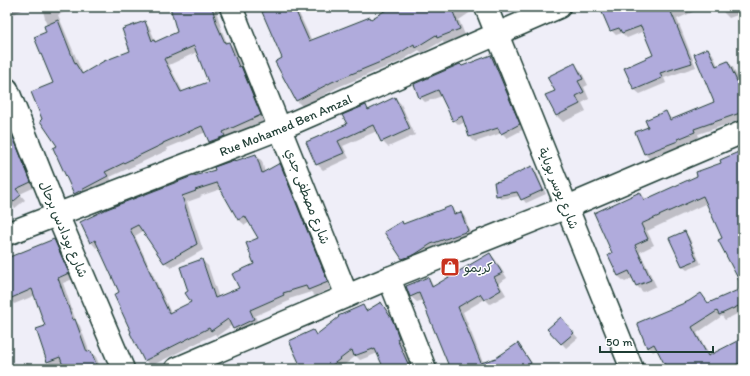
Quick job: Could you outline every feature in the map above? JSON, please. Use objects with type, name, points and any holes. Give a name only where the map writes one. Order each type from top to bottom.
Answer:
[{"type":"street","name":"شارع مصطفى جدي","points":[[232,7],[347,296]]},
{"type":"street","name":"شارع يوسر بوباية","points":[[486,7],[632,369]]},
{"type":"street","name":"Rue Mohamed Ben Amzal","points":[[7,234],[281,128],[559,7]]},
{"type":"street","name":"شارع بودادس برحال","points":[[7,89],[57,214],[123,369]]},
{"type":"street","points":[[176,369],[389,278],[567,207],[743,132]]},
{"type":"street","points":[[389,278],[425,369]]},
{"type":"building","points":[[170,7],[212,7],[217,25],[225,43],[229,42],[239,67],[241,66],[261,115],[223,132],[225,136],[209,142],[202,126],[163,143],[105,172],[108,176],[74,194],[53,148],[57,146],[40,121],[42,119],[31,92],[53,83],[34,37],[46,32],[44,26],[58,20],[74,61],[82,74],[104,61],[130,51],[122,29],[145,21],[152,41],[154,40],[155,42],[177,32]],"holes":[[[194,46],[208,82],[181,92],[164,59]]]},
{"type":"building","points":[[274,7],[294,7],[309,41],[370,17],[371,19],[391,7],[451,7],[460,29],[437,38],[436,35],[415,48],[414,44],[395,56],[332,82],[296,101],[275,62],[282,58],[262,12]]},
{"type":"building","points":[[608,7],[669,7],[692,63],[660,73],[662,78],[634,90],[624,68],[653,55],[641,26],[622,33],[619,28],[610,31],[601,10]]},
{"type":"building","points":[[708,48],[716,66],[728,61],[743,95],[743,112],[694,129],[695,132],[678,139],[678,141],[644,154],[635,132],[648,127],[645,120],[666,111],[670,120],[714,102],[694,54]]},
{"type":"building","points":[[491,55],[520,124],[501,134],[498,128],[469,137],[462,116],[453,121],[438,90],[419,98],[414,84],[460,64],[462,66]]},
{"type":"building","points":[[575,63],[583,79],[578,81],[584,92],[576,96],[580,104],[556,116],[545,95],[555,91],[547,77]]},
{"type":"building","points":[[395,97],[410,129],[381,142],[373,125],[338,141],[344,153],[316,165],[306,142],[347,124],[342,115],[366,105],[368,110]]},
{"type":"building","points":[[10,129],[31,182],[16,189],[21,195],[7,207],[7,130]]},
{"type":"building","points":[[743,150],[743,288],[718,240],[722,238],[703,196],[641,224],[648,239],[635,245],[651,280],[636,286],[629,271],[618,276],[608,255],[612,253],[594,213],[640,192],[644,200],[697,176],[696,172],[721,163],[720,160]]},
{"type":"building","points":[[256,154],[262,173],[280,163],[328,282],[308,290],[306,286],[283,293],[284,295],[250,310],[254,319],[233,329],[228,319],[211,331],[209,328],[144,361],[114,295],[119,292],[103,257],[95,240],[90,243],[80,222],[107,209],[190,177],[215,170],[214,167],[234,160],[235,161]],"holes":[[[217,183],[238,220],[245,216],[258,238],[246,243],[254,264],[232,274],[239,288],[215,298],[202,259],[180,267],[188,291],[185,293],[191,302],[169,313],[130,229],[138,225],[164,263],[197,244],[182,196]]]},
{"type":"building","points":[[532,166],[543,190],[521,200],[517,192],[496,196],[494,182],[500,181]]},
{"type":"building","points":[[451,206],[454,214],[461,212],[468,231],[431,244],[414,255],[402,259],[384,232],[402,221],[403,224]]},
{"type":"building","points":[[685,231],[697,260],[682,266],[669,238]]},
{"type":"building","points":[[54,239],[69,273],[58,278],[73,320],[75,319],[87,352],[91,351],[98,369],[64,369],[60,357],[47,362],[36,329],[45,326],[32,289],[7,300],[7,258]]},
{"type":"building","points":[[490,253],[502,273],[494,277],[501,290],[484,300],[480,294],[458,307],[481,363],[496,358],[518,343],[531,363],[522,369],[450,369],[419,293],[410,297],[406,286],[428,277],[432,287]]},
{"type":"building","points":[[738,290],[743,304],[719,315],[717,311],[692,327],[708,356],[743,338],[743,361],[729,369],[667,369],[654,344],[647,348],[637,323],[689,301],[701,293],[708,303]]},
{"type":"building","points":[[381,302],[393,321],[399,338],[397,339],[409,366],[402,369],[384,369],[375,349],[373,349],[354,356],[352,350],[327,369],[302,369],[289,341],[313,330],[316,335],[339,317],[338,316],[363,305],[366,311]]},
{"type":"building","points":[[561,317],[574,333],[561,344],[547,329]]},
{"type":"place","name":"كريمو","points":[[450,267]]}]
